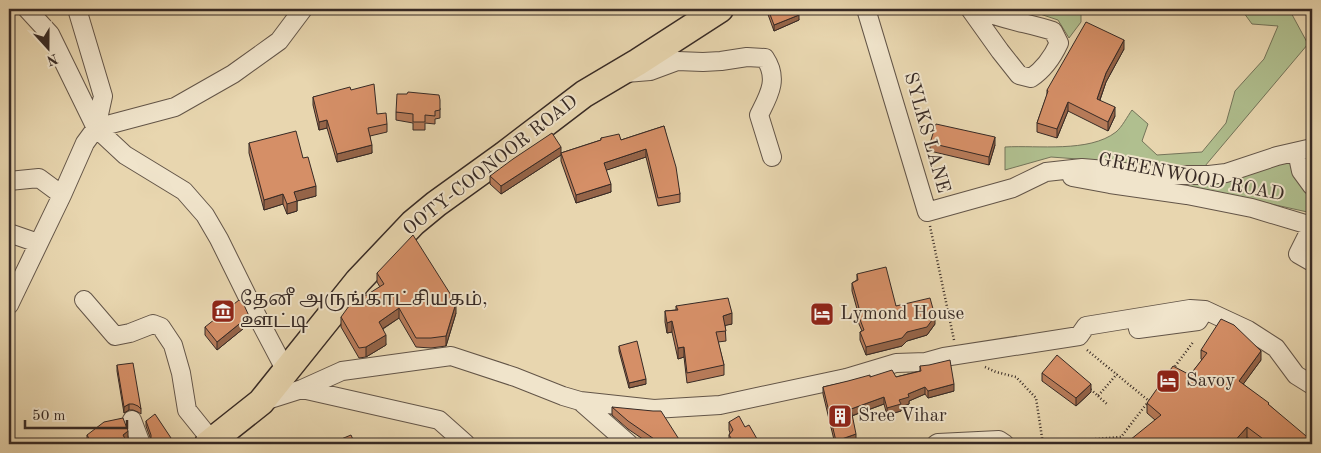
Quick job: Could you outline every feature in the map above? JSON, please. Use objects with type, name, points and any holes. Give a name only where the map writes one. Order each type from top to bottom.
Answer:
[{"type":"highway","name":"OOTY-COONOOR ROAD","points":[[210,443],[261,402],[294,380],[358,281],[413,223],[584,94],[720,9]]},
{"type":"street","points":[[27,9],[50,34],[96,128],[125,155],[184,191],[205,214],[258,318],[294,380],[439,420],[466,444]]},
{"type":"street","points":[[9,305],[16,271],[38,243],[85,143],[96,128],[103,96],[77,9]]},
{"type":"street","points":[[96,128],[175,107],[233,74],[279,41],[303,9]]},
{"type":"street","name":"SYLKS LANE","points":[[866,9],[927,212],[1013,188],[1043,173]]},
{"type":"street","points":[[970,9],[1019,75],[1031,78],[1036,75],[1054,54],[1059,43],[1053,31],[1033,24],[996,16],[978,9]]},
{"type":"street","points":[[618,74],[650,71],[677,61],[703,62],[747,57],[765,58],[770,65],[773,84],[758,115],[772,157]]},
{"type":"street","points":[[1043,173],[1082,168],[1150,175],[1209,176],[1226,173],[1307,146]]},
{"type":"street","points":[[1307,146],[1301,171],[1312,186]]},
{"type":"street","name":"GREENWOOD ROAD","points":[[1043,173],[1187,195],[1252,208],[1312,226],[1298,254],[1312,262]]},
{"type":"street","points":[[9,182],[38,178],[62,195]]},
{"type":"street","points":[[9,233],[38,243]]},
{"type":"street","points":[[84,300],[115,336],[130,333],[153,324],[161,327],[173,345],[181,373],[187,410],[210,443]]},
{"type":"street","points":[[294,380],[342,371],[451,356],[580,401],[654,409],[720,405],[846,378],[896,363],[926,362],[958,355],[1076,337],[1086,326],[1190,309],[1204,310],[1248,330],[1276,348],[1296,375],[1312,385]]},
{"type":"street","points":[[580,401],[629,444]]},
{"type":"street","points":[[132,420],[141,444]]},
{"type":"street","points":[[936,444],[999,440],[1004,444]]},
{"type":"path","points":[[1076,337],[1149,401]]},
{"type":"path","points":[[1172,371],[1194,341]]},
{"type":"path","points":[[1098,396],[1116,374]]},
{"type":"path","points":[[1084,384],[1108,405]]},
{"type":"path","points":[[1083,444],[1082,440],[1121,437],[1155,393]]},
{"type":"green space","points":[[1011,9],[1081,9],[1081,22],[1069,38],[1058,20],[1034,12]]},
{"type":"green space","points":[[1241,9],[1289,9],[1308,44],[1205,166],[1159,165],[1051,157],[1005,170],[1005,147],[1063,147],[1092,143],[1105,139],[1116,132],[1132,110],[1148,124],[1142,141],[1157,155],[1202,152],[1226,123],[1235,91],[1264,59],[1278,26],[1252,24]]},
{"type":"green space","points":[[1287,160],[1312,189],[1312,213],[1203,189],[1057,172],[1176,178]]},
{"type":"building","points":[[768,9],[796,9],[799,15],[774,25]]},
{"type":"building","points":[[1086,22],[1124,40],[1106,73],[1097,99],[1115,107],[1108,122],[1068,102],[1057,129],[1037,123],[1047,90]]},
{"type":"building","points":[[374,84],[377,114],[386,113],[387,124],[368,128],[372,145],[337,154],[327,120],[319,122],[313,97],[350,87],[351,90]]},
{"type":"building","points":[[408,92],[439,95],[440,110],[435,111],[435,116],[425,115],[425,122],[413,122],[413,114],[396,112],[397,94],[407,94]]},
{"type":"building","points":[[936,124],[995,137],[989,157],[930,143]]},
{"type":"building","points":[[664,126],[676,167],[680,194],[658,198],[646,149],[604,163],[611,184],[576,195],[561,153],[601,140],[601,138],[619,134],[621,140]]},
{"type":"building","points":[[296,131],[303,158],[308,157],[316,186],[294,192],[297,201],[287,204],[283,194],[264,200],[249,143]]},
{"type":"building","points":[[552,133],[561,147],[501,186],[490,176],[513,159]]},
{"type":"building","points":[[413,235],[456,303],[446,336],[416,338],[399,308],[379,322],[386,335],[366,347],[359,348],[341,317],[349,306],[384,284],[377,273]]},
{"type":"building","points":[[886,267],[896,306],[930,298],[935,316],[927,327],[907,332],[902,338],[866,347],[860,332],[864,330],[856,309],[859,308],[852,283],[858,280],[857,274]]},
{"type":"building","points":[[728,298],[732,313],[723,316],[726,331],[716,332],[724,365],[687,373],[684,347],[678,348],[672,321],[667,323],[665,311],[678,310],[676,306]]},
{"type":"building","points":[[239,300],[244,305],[249,316],[217,342],[205,327]]},
{"type":"building","points":[[1221,319],[1234,325],[1261,351],[1239,381],[1269,403],[1312,441],[1312,444],[1270,444],[1247,427],[1232,444],[1125,444],[1161,415],[1147,403],[1173,366],[1190,375],[1207,353],[1201,350]]},
{"type":"building","points":[[637,341],[646,379],[629,383],[619,346]]},
{"type":"building","points":[[1057,355],[1091,384],[1076,398],[1042,373]]},
{"type":"building","points":[[950,360],[954,384],[928,391],[925,387],[908,394],[909,397],[899,400],[901,404],[887,408],[884,397],[851,409],[856,434],[836,441],[823,387],[870,375],[870,377],[892,370],[896,377],[921,371],[920,366]]},
{"type":"building","points":[[133,363],[141,409],[133,404],[124,407],[117,365]]},
{"type":"building","points":[[612,407],[661,411],[682,444],[659,444]]},
{"type":"building","points":[[155,414],[175,444],[154,444],[151,440],[146,421]]},
{"type":"building","points":[[739,416],[745,427],[749,425],[760,444],[735,444],[729,435],[733,430],[729,422]]},
{"type":"building","points":[[123,418],[128,431],[123,435],[128,444],[92,444],[87,435],[104,422]]},
{"type":"building","points":[[351,435],[355,444],[329,444]]},
{"type":"building","points":[[1115,441],[1115,444],[1090,444]]},
{"type":"place","name":"தேனீ அருங்காட்சியகம், ஊட்டி","points":[[223,311]]},
{"type":"place","name":"Lymond House","points":[[822,314]]},
{"type":"place","name":"Savoy","points":[[1168,381]]},
{"type":"place","name":"Sree Vihar","points":[[840,416]]}]
